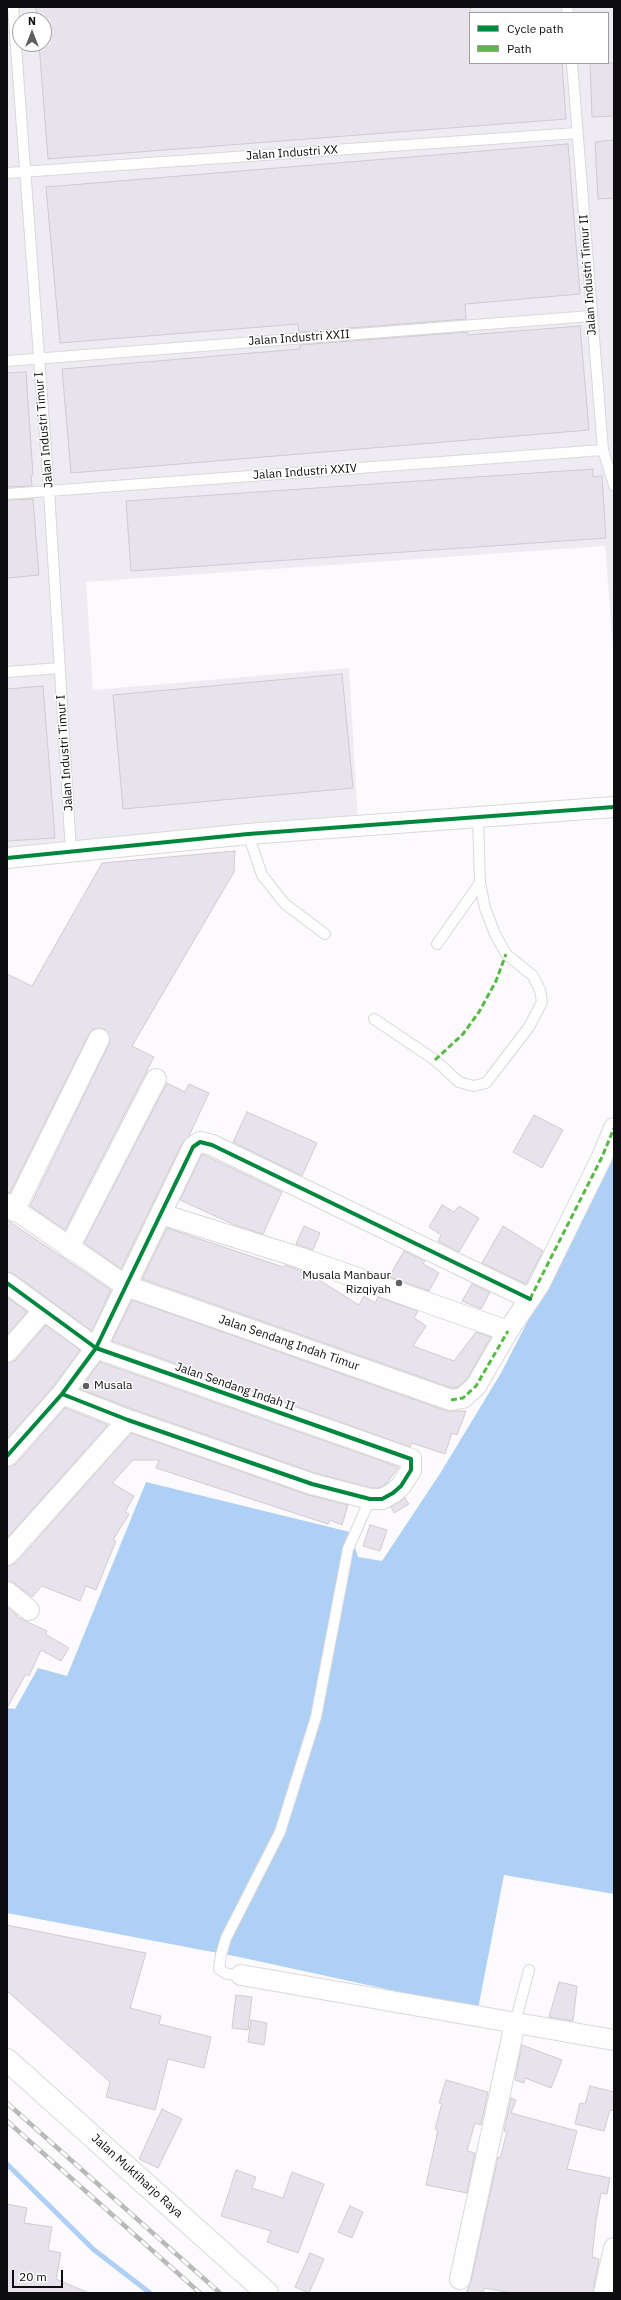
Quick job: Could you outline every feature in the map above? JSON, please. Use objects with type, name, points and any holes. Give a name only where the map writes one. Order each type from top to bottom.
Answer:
[{"type":"street","points":[[7,858],[248,834],[614,806]]},
{"type":"street","points":[[10,1208],[99,1040]]},
{"type":"street","points":[[69,1248],[156,1079]]},
{"type":"street","points":[[161,1214],[298,1257],[508,1331],[530,1299],[602,1158],[614,1128]]},
{"type":"street","points":[[7,1456],[62,1394],[96,1348],[193,1147],[203,1142],[530,1299]]},
{"type":"street","name":"Jalan Sendang Indah Timur","points":[[10,1208],[126,1286],[451,1400],[463,1398],[476,1386],[508,1331]]},
{"type":"street","name":"Jalan Sendang Indah II","points":[[7,1283],[96,1348],[411,1459],[411,1470],[402,1486],[382,1499],[370,1499]]},
{"type":"street","points":[[7,1352],[44,1310]]},
{"type":"street","points":[[62,1394],[128,1420],[312,1484],[370,1499]]},
{"type":"street","points":[[7,1555],[128,1420]]},
{"type":"street","points":[[7,1592],[29,1610]]},
{"type":"street","points":[[241,1975],[614,2040]]},
{"type":"street","points":[[460,2279],[515,2023]]},
{"type":"street","name":"Jalan Muktiharjo Raya","points":[[7,2060],[267,2293]]},
{"type":"street","points":[[604,2293],[614,2248]]},
{"type":"lane","name":"Jalan Industri Timur I","points":[[13,7],[49,491],[71,852]]},
{"type":"lane","name":"Jalan Industri Timur II","points":[[572,64],[591,316],[603,450],[614,485]]},
{"type":"lane","name":"Jalan Industri XX","points":[[7,173],[577,133]]},
{"type":"lane","name":"Jalan Industri XXII","points":[[7,360],[591,316]]},
{"type":"lane","name":"Jalan Industri XXIV","points":[[7,494],[603,450]]},
{"type":"lane","points":[[7,672],[60,668]]},
{"type":"lane","points":[[374,1019],[435,1060],[459,1082],[473,1086],[486,1083],[529,1027],[542,1002],[540,990],[533,976],[506,954],[495,934],[486,908],[480,883],[478,817]]},
{"type":"lane","points":[[248,834],[262,875],[285,904],[325,934]]},
{"type":"lane","points":[[437,944],[480,883]]},
{"type":"lane","points":[[241,1975],[227,1974],[219,1969],[221,1955],[226,1938],[280,1832],[316,1717],[348,1549],[370,1499]]},
{"type":"lane","points":[[515,2023],[529,1970]]},
{"type":"shaded area","points":[[7,7],[614,7],[614,660],[605,546],[86,582],[93,690],[349,668],[358,821],[7,850]]},
{"type":"water","points":[[614,1154],[614,1894],[504,1875],[478,2009],[239,1957],[7,1913],[7,1708],[15,1709],[38,1668],[67,1676],[146,1482],[350,1532],[358,1557],[382,1561],[441,1472],[501,1373]]},
{"type":"building","points":[[36,7],[470,7],[469,64],[562,64],[566,119],[48,159],[40,52],[52,52],[52,12],[36,12]]},
{"type":"building","points":[[614,63],[614,116],[592,117],[590,64]]},
{"type":"building","points":[[614,140],[614,198],[598,199],[595,142]]},
{"type":"building","points":[[568,144],[580,294],[465,304],[466,319],[299,332],[298,324],[60,343],[46,187]]},
{"type":"building","points":[[580,326],[589,430],[71,473],[62,369],[300,349],[300,345],[467,332],[467,335]]},
{"type":"building","points":[[26,372],[33,475],[31,475],[32,486],[7,487],[7,373]]},
{"type":"building","points":[[593,469],[593,477],[602,476],[606,538],[131,571],[126,501]]},
{"type":"building","points":[[33,499],[39,575],[7,578],[7,500]]},
{"type":"building","points":[[342,674],[353,788],[123,809],[113,695]]},
{"type":"building","points":[[43,686],[55,838],[7,841],[7,689]]},
{"type":"building","points":[[235,851],[234,872],[132,1046],[154,1057],[65,1230],[30,1206],[109,1044],[110,1038],[104,1029],[93,1029],[89,1034],[10,1193],[7,1193],[7,974],[32,986],[102,863]]},
{"type":"building","points":[[167,1083],[185,1092],[189,1084],[209,1093],[189,1136],[183,1142],[121,1269],[84,1243]]},
{"type":"building","points":[[247,1112],[317,1143],[302,1176],[233,1142]]},
{"type":"building","points":[[534,1115],[563,1130],[542,1168],[513,1152]]},
{"type":"building","points":[[202,1154],[282,1192],[263,1234],[237,1226],[180,1200]]},
{"type":"building","points":[[442,1205],[454,1212],[459,1206],[479,1218],[459,1252],[438,1241],[441,1235],[429,1227]]},
{"type":"building","points":[[7,1220],[111,1290],[92,1331],[14,1274],[7,1272]]},
{"type":"building","points":[[304,1226],[320,1233],[313,1250],[296,1244]]},
{"type":"building","points":[[503,1226],[543,1251],[526,1284],[482,1263]]},
{"type":"building","points":[[167,1228],[283,1267],[285,1265],[308,1273],[359,1305],[364,1296],[375,1303],[378,1297],[418,1311],[414,1318],[426,1326],[413,1346],[454,1361],[476,1332],[491,1337],[467,1379],[458,1387],[452,1388],[142,1279]]},
{"type":"building","points":[[404,1251],[425,1261],[423,1264],[439,1273],[429,1291],[389,1277]]},
{"type":"building","points":[[472,1284],[490,1292],[481,1309],[462,1301]]},
{"type":"building","points":[[7,1297],[27,1312],[7,1335]]},
{"type":"building","points":[[132,1300],[447,1411],[466,1411],[457,1435],[452,1433],[445,1454],[412,1443],[410,1447],[112,1341]]},
{"type":"building","points":[[46,1325],[80,1350],[53,1387],[7,1439],[7,1363],[16,1360]]},
{"type":"building","points":[[100,1362],[399,1467],[386,1484],[379,1488],[371,1488],[315,1473],[132,1409],[80,1389]]},
{"type":"building","points":[[65,1408],[108,1425],[7,1538],[7,1467],[16,1464]]},
{"type":"building","points":[[131,1433],[308,1495],[348,1505],[342,1525],[330,1520],[328,1524],[156,1468],[159,1460],[133,1460],[112,1483],[134,1496],[125,1512],[129,1514],[113,1540],[116,1541],[96,1590],[86,1586],[80,1601],[42,1586],[32,1597],[14,1583],[7,1581],[7,1566],[16,1563]]},
{"type":"building","points":[[405,1498],[409,1504],[394,1513],[391,1507]]},
{"type":"building","points":[[370,1525],[387,1530],[380,1551],[363,1546]]},
{"type":"building","points":[[7,1607],[17,1615],[15,1616],[47,1631],[45,1634],[69,1648],[61,1661],[41,1650],[29,1676],[26,1674],[7,1708]]},
{"type":"building","points":[[7,1925],[146,1953],[130,2008],[161,2016],[159,2024],[211,2037],[204,2068],[168,2059],[155,2110],[106,2097],[110,2082],[7,1991]]},
{"type":"building","points":[[559,1982],[577,1986],[573,2021],[549,2017]]},
{"type":"building","points":[[236,1995],[252,1997],[248,2030],[232,2028]]},
{"type":"building","points":[[251,2020],[267,2023],[264,2045],[248,2042]]},
{"type":"building","points":[[522,2045],[562,2060],[551,2088],[525,2078],[524,2083],[515,2080]]},
{"type":"building","points":[[446,2080],[488,2092],[481,2125],[475,2123],[467,2151],[475,2153],[467,2193],[426,2185],[438,2130],[435,2129],[442,2103],[439,2103]]},
{"type":"building","points":[[590,2086],[614,2092],[614,2111],[610,2110],[604,2131],[575,2124],[580,2103],[585,2104]]},
{"type":"building","points":[[511,2098],[516,2100],[511,2113],[577,2131],[567,2169],[610,2178],[607,2194],[601,2193],[596,2221],[592,2257],[599,2259],[593,2293],[511,2293],[484,2288],[483,2293],[466,2293],[471,2281],[498,2157],[500,2158],[507,2132],[504,2131]]},
{"type":"building","points":[[162,2109],[182,2119],[158,2168],[139,2159]]},
{"type":"building","points":[[236,2170],[256,2177],[252,2188],[283,2198],[292,2172],[324,2184],[298,2253],[267,2242],[271,2231],[221,2216]]},
{"type":"building","points":[[7,2204],[27,2208],[24,2223],[52,2227],[48,2250],[61,2253],[56,2279],[89,2293],[7,2293]]},
{"type":"building","points":[[350,2206],[363,2212],[352,2238],[338,2232]]},
{"type":"building","points":[[310,2253],[324,2259],[309,2293],[295,2287]]},
{"type":"waterway","points":[[7,2164],[93,2249],[150,2293]]},
{"type":"railway","points":[[7,2103],[220,2293]]},
{"type":"railway","points":[[7,2121],[200,2293]]},
{"type":"marked path","points":[[435,1060],[463,1034],[479,1012],[496,981],[506,954]]},
{"type":"marked path","points":[[530,1299],[602,1157],[614,1128]]},
{"type":"marked path","points":[[451,1400],[463,1398],[476,1386],[508,1331]]},
{"type":"cycle path","points":[[7,858],[248,834],[614,807]]},
{"type":"cycle path","points":[[7,1456],[62,1394],[96,1348],[193,1147],[200,1142],[212,1145],[530,1299]]},
{"type":"cycle path","points":[[7,1283],[96,1348],[411,1459],[411,1470],[401,1486],[393,1493],[382,1499],[370,1499],[312,1484],[128,1420],[62,1394]]},
{"type":"place","name":"Musala Manbaur Rizqiyah","points":[[399,1283]]},
{"type":"place","name":"Musala","points":[[86,1386]]}]
